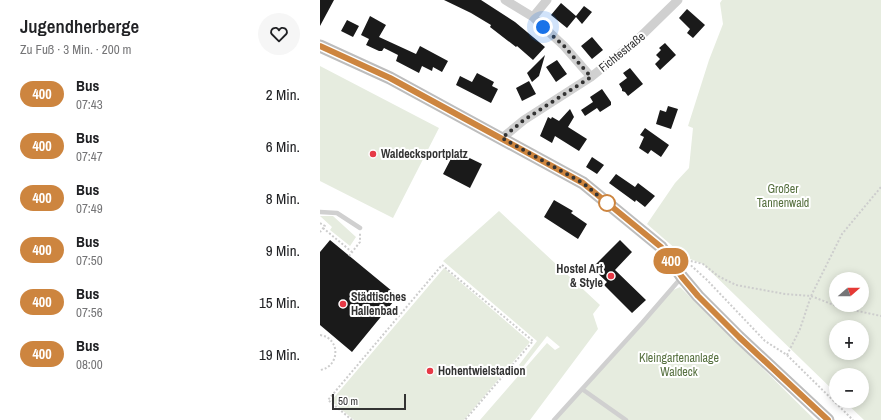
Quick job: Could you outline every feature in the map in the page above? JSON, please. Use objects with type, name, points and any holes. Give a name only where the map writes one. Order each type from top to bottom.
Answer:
[{"type":"main road","points":[[320,46],[390,78],[583,183],[661,247],[682,277],[739,337],[828,420]]},
{"type":"street","points":[[505,0],[533,17],[564,46],[591,77]]},
{"type":"street","points":[[533,17],[547,0]]},
{"type":"street","name":"Fichtestraße","points":[[502,138],[524,120],[591,77],[637,40],[678,0]]},
{"type":"lane","points":[[320,212],[337,213],[360,228]]},
{"type":"lane","points":[[554,420],[682,277]]},
{"type":"lane","points":[[582,389],[626,420]]},
{"type":"path","points":[[787,355],[800,329],[811,296],[842,234],[881,187]]},
{"type":"path","points":[[320,223],[325,226],[323,228],[352,252]]},
{"type":"path","points":[[320,232],[323,228]]},
{"type":"path","points":[[349,256],[360,242],[360,228]]},
{"type":"path","points":[[685,260],[707,280],[766,341],[787,355],[853,420]]},
{"type":"path","points":[[703,264],[718,276],[736,285],[785,294],[811,296],[840,307],[881,316]]},
{"type":"path","points":[[352,420],[328,400],[442,265],[533,342],[465,420]]},
{"type":"path","points":[[320,370],[329,367],[333,363],[336,352],[332,342],[321,334]]},
{"type":"green space","name":"Großer Tannenwald","points":[[722,0],[881,0],[881,420],[864,420],[851,408],[869,408],[869,368],[829,368],[829,386],[703,264],[685,257],[647,224],[675,183],[689,168],[693,128],[688,126],[709,60],[723,24],[720,3]]},
{"type":"green space","name":"Waldecksportplatz","points":[[320,66],[439,128],[393,218],[320,181]]},
{"type":"green space","points":[[499,211],[600,305],[593,314],[598,329],[530,420],[480,420],[547,343],[555,350],[560,347],[547,336],[522,368],[519,365],[537,341],[443,261]]},
{"type":"green space","points":[[320,216],[333,216],[356,237],[350,246],[330,230],[332,227]]},
{"type":"green space","name":"Hohentwielstadion","points":[[444,268],[530,342],[464,420],[354,420],[331,401]]},
{"type":"green space","name":"Kleingartenanlage Waldeck","points":[[680,287],[815,420],[554,420],[665,294]]},
{"type":"building","points":[[320,0],[334,0],[320,26]]},
{"type":"building","points":[[444,0],[481,0],[515,22],[545,47],[533,60],[517,46],[516,47],[490,27],[491,25],[471,13]]},
{"type":"building","points":[[561,3],[576,16],[584,6],[592,12],[582,24],[576,17],[567,28],[551,15]]},
{"type":"building","points":[[687,9],[705,25],[693,38],[687,33],[690,29],[679,18]]},
{"type":"building","points":[[370,16],[386,25],[379,37],[416,54],[420,46],[448,61],[442,72],[433,67],[432,71],[422,66],[419,73],[396,61],[398,55],[384,48],[382,51],[379,51],[366,45],[369,39],[361,35]]},
{"type":"building","points":[[347,20],[359,26],[353,37],[341,31]]},
{"type":"building","points":[[592,37],[603,50],[592,59],[581,46]]},
{"type":"building","points":[[665,43],[676,55],[660,70],[655,64],[660,59],[656,55],[661,50],[659,48]]},
{"type":"building","points":[[545,55],[539,76],[532,82],[527,73]]},
{"type":"building","points":[[557,60],[567,74],[556,82],[546,67]]},
{"type":"building","points":[[630,68],[643,84],[628,96],[622,91],[619,84],[627,78],[623,73]]},
{"type":"building","points":[[477,73],[494,82],[492,86],[498,89],[491,103],[456,85],[460,76],[472,82]]},
{"type":"building","points":[[529,81],[536,94],[522,101],[516,88]]},
{"type":"building","points":[[602,89],[611,102],[611,105],[600,112],[597,108],[585,116],[581,110],[593,102],[590,97]]},
{"type":"building","points":[[668,106],[678,109],[671,129],[656,124],[660,110],[666,112]]},
{"type":"building","points":[[570,109],[574,117],[568,127],[587,139],[579,151],[555,136],[552,143],[540,136],[548,117],[551,119],[552,117],[559,121]]},
{"type":"building","points":[[645,128],[669,145],[661,157],[651,150],[648,154],[639,148],[644,137],[640,135]]},
{"type":"building","points":[[455,151],[482,164],[470,188],[443,174]]},
{"type":"building","points":[[592,157],[604,165],[597,174],[586,167]]},
{"type":"building","points":[[616,174],[635,187],[638,183],[655,196],[645,207],[636,200],[635,202],[609,183]]},
{"type":"building","points":[[554,200],[573,211],[571,213],[587,224],[578,239],[544,217]]},
{"type":"building","name":"Städtisches Hallenbad","points":[[330,240],[398,296],[352,352],[320,325],[320,252]]},
{"type":"building","name":"Hostel Art & Style","points":[[620,240],[632,252],[615,270],[646,300],[632,313],[604,285],[607,282],[592,268]]},
{"type":"bus line","name":"400","points":[[320,46],[390,78],[583,183],[661,247],[682,277],[698,296],[739,337],[828,420]]},
{"type":"place","name":"Waldecksportplatz","points":[[373,154]]},
{"type":"place","name":"Hostel Art & Style","points":[[611,276]]},
{"type":"place","name":"Städtisches Hallenbad","points":[[343,304]]},
{"type":"place","name":"Hohentwielstadion","points":[[430,371]]},
{"type":"route","points":[[543,27],[564,46],[591,77],[524,120],[502,138],[583,183],[607,203]]}]
